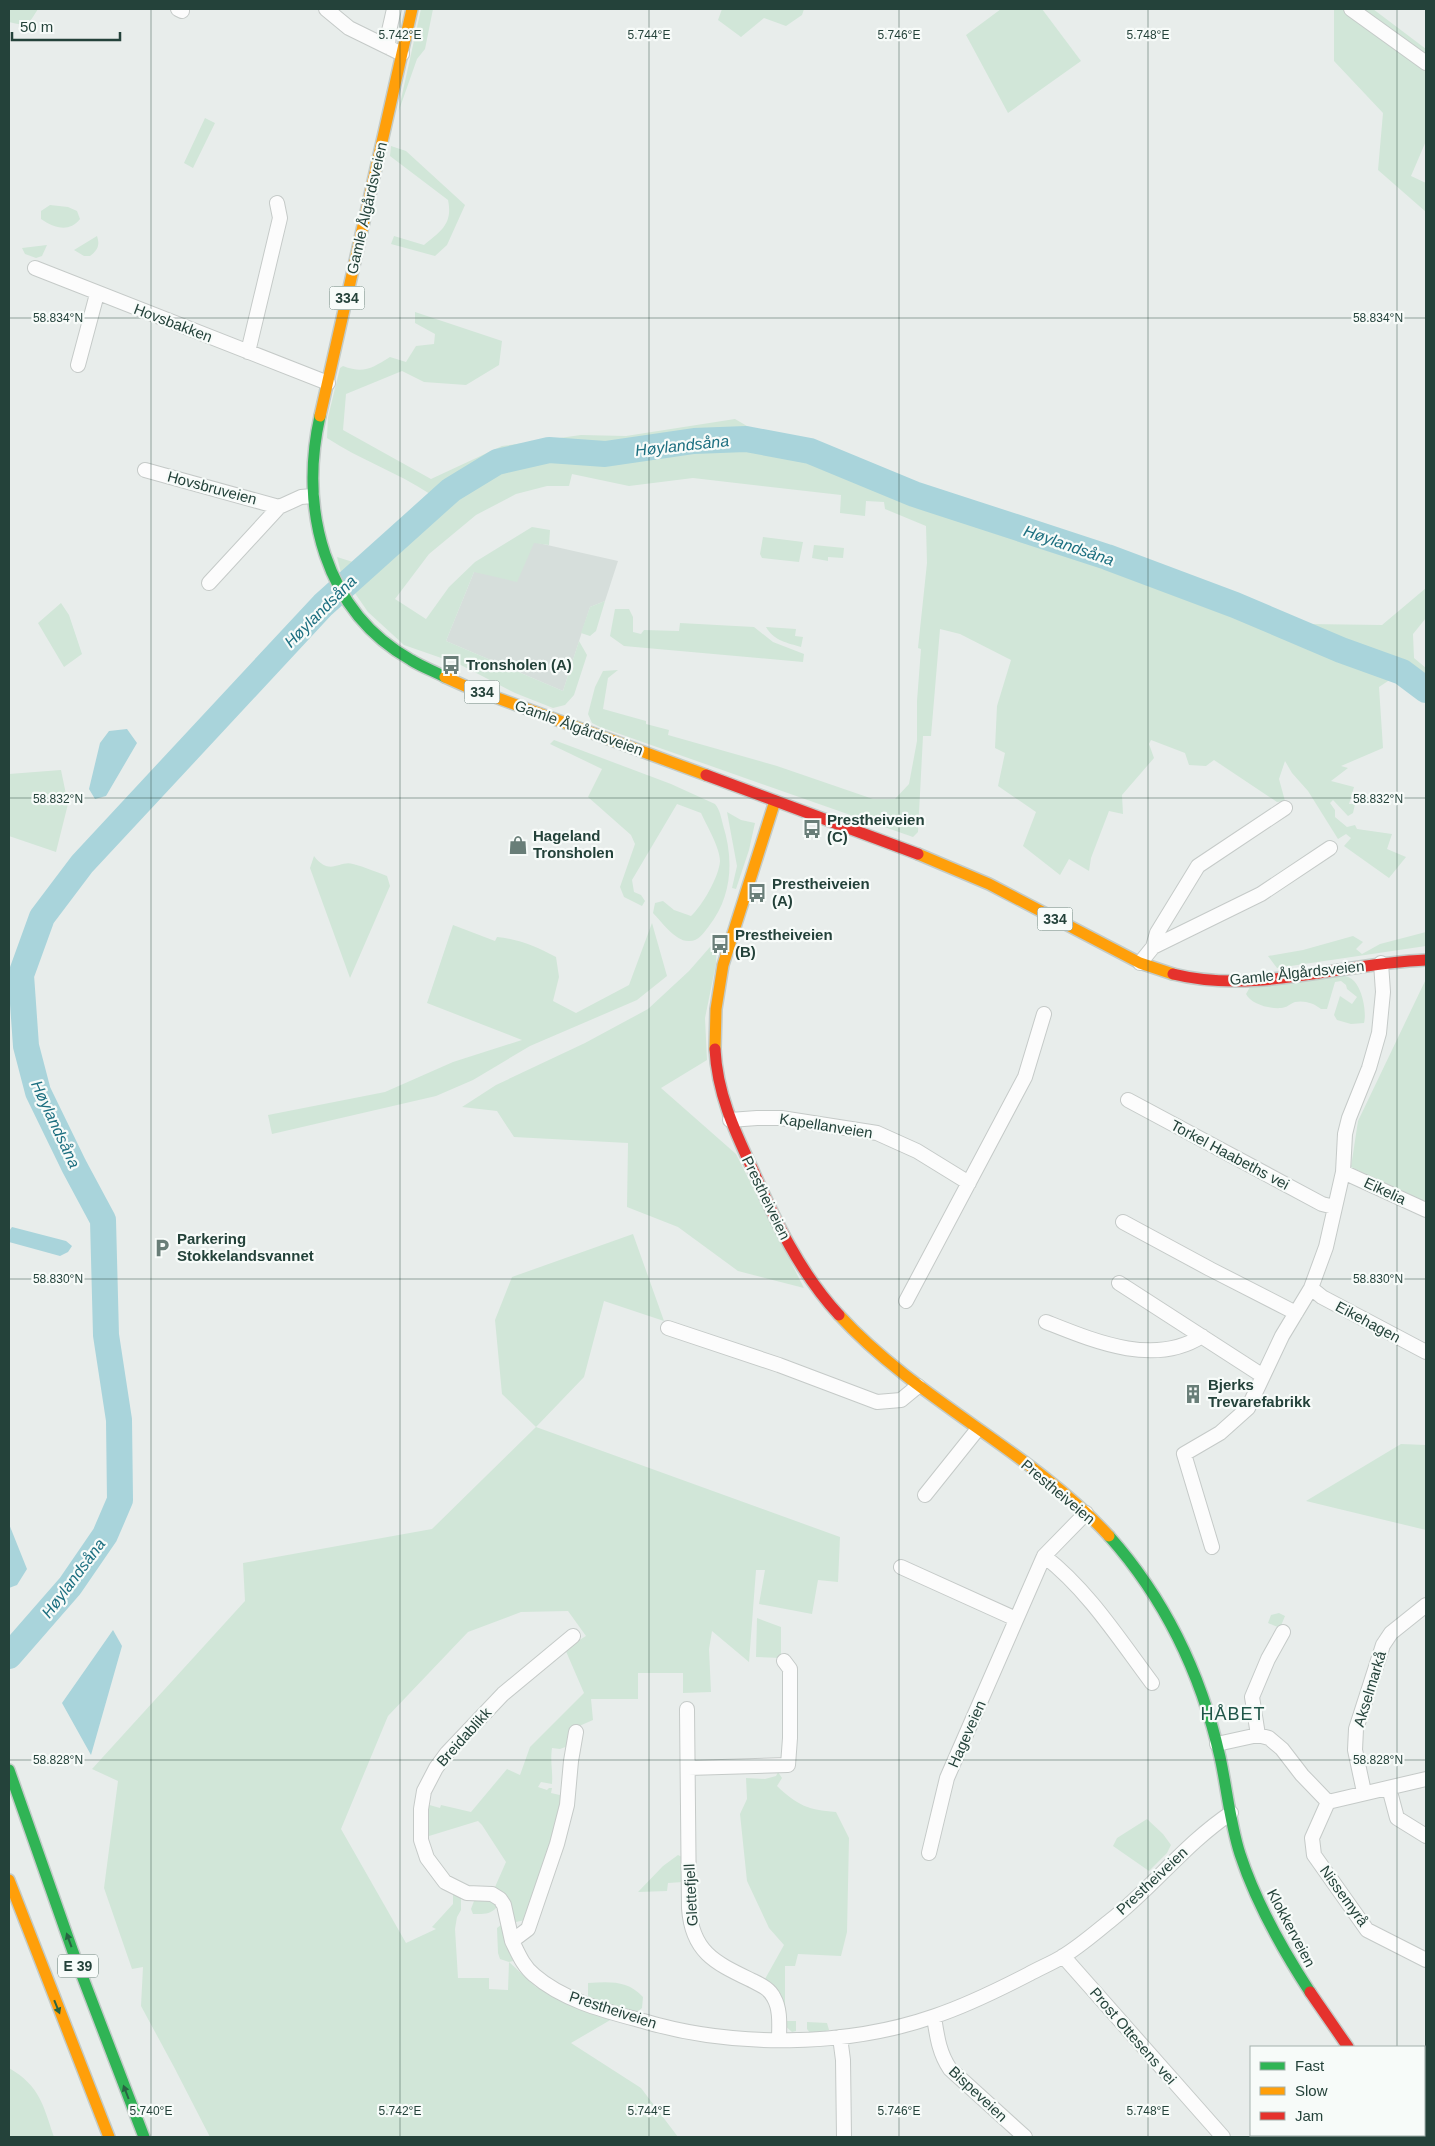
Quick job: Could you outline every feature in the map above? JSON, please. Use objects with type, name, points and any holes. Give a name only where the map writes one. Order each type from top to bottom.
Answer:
[{"type":"main road","name":"Gamle Ålgårdsveien","points":[[412,9],[316,432],[312,476],[314,515],[322,548],[337,586],[346,601],[384,641],[410,660],[435,673],[948,865],[989,884],[1140,963],[1188,978],[1224,981],[1267,979],[1381,963],[1426,960]]},
{"type":"main road","name":"Prestheiveien","points":[[774,801],[724,961],[717,999],[714,1036],[717,1073],[730,1120],[765,1198],[794,1256],[812,1282],[858,1335],[918,1386],[1043,1477],[1086,1513],[1128,1558],[1166,1611],[1196,1675],[1217,1744],[1231,1813]]},
{"type":"main road","name":"E 39","points":[[9,1770],[73,1952],[144,2137]]},
{"type":"main road","name":"Klokkerveien","points":[[1231,1813],[1239,1850],[1256,1896],[1295,1969],[1347,2046]]},
{"type":"main road","name":"E 39","points":[[9,1880],[44,1976],[109,2137]]},
{"type":"street","points":[[326,9],[349,28],[402,54]]},
{"type":"street","points":[[388,47],[389,31],[394,9]]},
{"type":"street","points":[[1351,9],[1426,63]]},
{"type":"street","points":[[248,352],[280,218],[278,203]]},
{"type":"street","name":"Hovsbakken","points":[[35,268],[97,294],[328,383]]},
{"type":"street","points":[[78,365],[97,294]]},
{"type":"street","name":"Hovsbruveien","points":[[145,470],[279,507]]},
{"type":"street","name":"Hovsbruveien","points":[[209,583],[279,507],[301,497],[312,496]]},
{"type":"street","points":[[1140,963],[1153,947],[1157,933],[1198,866],[1285,808]]},
{"type":"street","points":[[1153,947],[1261,894],[1330,848]]},
{"type":"street","points":[[1212,1547],[1184,1454],[1220,1433],[1248,1408],[1282,1336],[1311,1288],[1326,1247],[1343,1172],[1345,1134],[1349,1118],[1369,1068],[1378,1033],[1383,992],[1381,963]]},
{"type":"street","points":[[906,1301],[1025,1077],[1044,1014]]},
{"type":"street","name":"Torkel Haabeths vei","points":[[1128,1100],[1322,1204],[1334,1207]]},
{"type":"street","name":"Kapellanveien","points":[[730,1120],[781,1118],[877,1133],[917,1151],[969,1183]]},
{"type":"street","name":"Eikelia","points":[[1343,1172],[1426,1210]]},
{"type":"street","points":[[1123,1222],[1210,1270],[1296,1313]]},
{"type":"street","points":[[1119,1283],[1263,1376]]},
{"type":"street","name":"Eikehagen","points":[[1311,1288],[1322,1297],[1426,1352]]},
{"type":"street","points":[[1046,1322],[1079,1335],[1136,1350],[1158,1351],[1176,1349],[1202,1336]]},
{"type":"street","points":[[668,1328],[778,1365],[877,1402],[900,1400],[918,1386]]},
{"type":"street","points":[[925,1495],[977,1430]]},
{"type":"street","name":"Hageveien","points":[[929,1853],[947,1778],[1044,1556],[1086,1513]]},
{"type":"street","points":[[1044,1556],[1066,1575],[1087,1598],[1152,1683]]},
{"type":"street","points":[[900,1567],[1016,1619]]},
{"type":"street","name":"Akselmarkå","points":[[1364,1792],[1355,1750],[1356,1729],[1383,1645],[1391,1633],[1426,1605]]},
{"type":"street","points":[[1258,1735],[1252,1697],[1268,1659],[1283,1632]]},
{"type":"street","name":"Breidablikk","points":[[512,1941],[504,1905],[500,1899],[492,1894],[483,1892],[467,1893],[445,1882],[427,1858],[421,1840],[421,1809],[424,1791],[436,1768],[447,1753],[503,1694],[574,1636]]},
{"type":"street","points":[[688,1768],[788,1765],[790,1669],[784,1660]]},
{"type":"street","name":"Glettefjell","points":[[687,1709],[689,1908],[694,1936],[706,1954],[718,1963],[761,1985],[774,1996],[778,2009],[779,2040]]},
{"type":"street","points":[[512,1941],[528,1929],[556,1844],[567,1805],[576,1732]]},
{"type":"street","points":[[1217,1744],[1258,1735],[1269,1738],[1282,1748],[1302,1775],[1328,1802],[1364,1792],[1426,1779]]},
{"type":"street","points":[[1389,1788],[1397,1818],[1426,1836]]},
{"type":"street","name":"Nissemyrå","points":[[1328,1802],[1312,1838],[1314,1856],[1367,1930],[1426,1960]]},
{"type":"street","name":"Prestheiveien","points":[[512,1941],[521,1960],[534,1975],[571,1998],[594,2007],[649,2023],[711,2037],[779,2040],[840,2037],[883,2030],[934,2016],[986,1996],[1063,1956],[1113,1918],[1206,1830],[1231,1813]]},
{"type":"street","name":"Prost Ottesens vei","points":[[1063,1956],[1223,2137]]},
{"type":"street","name":"Bispeveien","points":[[934,2016],[939,2047],[950,2069],[1025,2137]]},
{"type":"street","points":[[840,2037],[843,2060],[844,2137]]},
{"type":"shaded area","points":[[534,542],[618,561],[605,601],[590,607],[563,691],[446,641],[474,572]]},
{"type":"green space","points":[[9,9],[38,9],[27,23],[20,24],[9,22]]},
{"type":"green space","points":[[421,9],[433,9],[425,49],[417,59],[398,113]]},
{"type":"green space","points":[[722,9],[804,9],[802,15],[786,26],[764,18],[741,37],[718,20]]},
{"type":"green space","points":[[1001,9],[1042,9],[1081,61],[1008,113],[966,35]]},
{"type":"green space","points":[[1334,9],[1342,9],[1426,70],[1426,141],[1411,176],[1426,183],[1426,212],[1378,170],[1383,113],[1334,61]]},
{"type":"green space","points":[[1362,9],[1373,9],[1426,49],[1426,56]]},
{"type":"green space","points":[[205,118],[215,123],[193,168],[184,163]]},
{"type":"green space","points":[[391,146],[406,151],[465,205],[447,245],[435,256],[391,244],[394,236],[424,245],[444,226],[449,215],[449,208],[448,200],[390,156]]},
{"type":"green space","points":[[50,205],[68,207],[77,211],[80,219],[66,228],[51,225],[41,219],[41,211]]},
{"type":"green space","points":[[97,236],[98,247],[90,256],[84,256],[74,250]]},
{"type":"green space","points":[[47,245],[42,256],[36,258],[25,254],[22,248]]},
{"type":"green space","points":[[415,312],[502,341],[499,365],[466,385],[424,382],[402,371],[346,394],[343,430],[431,479],[502,446],[581,435],[626,436],[735,419],[759,433],[935,492],[1307,624],[1382,625],[1426,588],[1426,618],[1413,634],[1414,658],[1426,668],[1426,695],[1397,675],[1379,687],[1383,748],[1341,766],[1348,768],[1331,781],[1354,787],[1349,804],[1355,804],[1353,813],[1348,816],[1333,800],[1330,803],[1335,810],[1335,817],[1347,827],[1355,825],[1357,829],[1392,834],[1387,849],[1406,857],[1389,878],[1344,846],[1351,838],[1346,834],[1338,839],[1308,791],[1292,773],[1285,761],[1279,779],[1285,801],[1277,802],[1214,760],[1206,766],[1189,765],[1185,753],[1151,740],[1149,744],[1154,758],[1122,795],[1123,814],[1109,811],[1091,858],[1089,871],[1069,859],[1060,875],[1023,846],[1036,812],[998,786],[1005,753],[995,748],[997,706],[1011,660],[960,634],[940,629],[931,736],[923,736],[918,832],[913,837],[592,723],[588,714],[595,687],[603,671],[618,670],[608,678],[603,709],[646,721],[646,724],[669,730],[668,735],[777,766],[873,799],[895,799],[909,784],[917,741],[917,701],[921,649],[918,648],[927,563],[926,526],[885,509],[884,502],[866,501],[865,516],[840,513],[841,495],[693,478],[629,486],[572,474],[569,486],[547,486],[516,494],[476,515],[429,554],[395,599],[426,619],[449,587],[475,562],[532,527],[550,530],[549,545],[534,543],[517,582],[474,572],[446,641],[563,691],[579,641],[587,655],[574,695],[565,705],[553,708],[515,693],[457,663],[460,659],[449,654],[447,660],[404,645],[368,612],[341,573],[337,557],[356,563],[403,521],[429,502],[430,494],[327,438],[328,417],[340,368],[343,366],[357,370],[368,369],[390,357],[406,362],[416,346],[434,344],[435,334],[415,323]]},
{"type":"green space","points":[[763,537],[803,542],[799,562],[762,558],[760,554]]},
{"type":"green space","points":[[814,545],[844,548],[843,558],[828,557],[828,561],[812,558]]},
{"type":"green space","points":[[605,601],[596,631],[590,636],[581,633],[590,607]]},
{"type":"green space","points":[[61,603],[69,615],[82,654],[64,667],[38,623]]},
{"type":"green space","points":[[615,609],[629,609],[633,617],[633,632],[641,634],[644,630],[679,631],[680,623],[754,627],[773,642],[804,654],[803,662],[624,646],[610,636]]},
{"type":"green space","points":[[766,627],[796,629],[795,636],[803,637],[801,647],[786,643],[777,638]]},
{"type":"green space","points":[[554,740],[671,784],[717,806],[729,851],[729,878],[717,915],[700,937],[692,941],[678,938],[653,913],[655,903],[663,901],[674,910],[691,916],[705,898],[717,875],[720,861],[716,844],[701,813],[677,804],[632,880],[634,892],[641,895],[645,901],[642,906],[624,897],[620,887],[635,844],[631,835],[588,797],[602,769],[550,744]]},
{"type":"green space","points":[[61,770],[68,804],[56,852],[9,836],[9,774]]},
{"type":"green space","points":[[727,812],[741,820],[755,823],[749,850],[736,889],[732,888],[737,866]]},
{"type":"green space","points":[[314,856],[325,866],[330,867],[348,863],[387,876],[390,886],[350,978],[310,868]]},
{"type":"green space","points":[[652,923],[667,976],[637,1000],[530,1046],[473,1080],[436,1096],[272,1134],[268,1115],[385,1092],[453,1062],[522,1040],[427,1003],[453,925],[495,941],[497,937],[520,942],[556,957],[559,977],[553,1001],[576,1013],[629,985]]},
{"type":"green space","points":[[1426,932],[1426,946],[1277,968],[1268,956],[1303,950],[1353,936],[1363,942],[1356,949],[1362,954],[1380,944]]},
{"type":"green space","points":[[717,939],[716,964],[705,1018],[707,1060],[661,1088],[736,1154],[804,1288],[738,1271],[678,1227],[627,1207],[628,1143],[514,1137],[497,1111],[462,1107],[496,1085],[585,1043],[648,1009],[689,971]]},
{"type":"green space","points":[[1342,975],[1349,977],[1358,986],[1364,1006],[1364,1023],[1351,1024],[1337,1020],[1334,1015],[1340,996],[1352,1004],[1357,997],[1341,981],[1335,982],[1327,1009],[1321,1009],[1302,1001],[1283,1008],[1271,1008],[1252,1001],[1246,994],[1250,987]]},
{"type":"green space","points":[[1426,979],[1426,1202],[1351,1167],[1358,1121]]},
{"type":"green space","points":[[633,1234],[664,1321],[604,1301],[584,1377],[536,1427],[502,1394],[495,1320],[512,1277]]},
{"type":"green space","points":[[536,1427],[840,1537],[838,1582],[818,1580],[812,1614],[759,1604],[765,1570],[756,1570],[749,1662],[712,1631],[709,1649],[711,1692],[683,1693],[683,1673],[638,1673],[638,1699],[591,1699],[593,1720],[570,1730],[568,1746],[560,1749],[552,1748],[552,1784],[541,1782],[538,1787],[547,1790],[552,1788],[551,1793],[564,1796],[561,1812],[525,1920],[516,1922],[512,1919],[502,1896],[495,1887],[506,1862],[482,1825],[478,1821],[429,1836],[427,1835],[426,1804],[440,1808],[441,1805],[471,1812],[507,1769],[520,1775],[530,1747],[584,1693],[565,1649],[586,1636],[568,1611],[521,1612],[468,1632],[388,1716],[341,1829],[406,1943],[436,1929],[432,1927],[453,1904],[453,1893],[461,1898],[461,1910],[457,1917],[455,1929],[458,1978],[489,1978],[489,1989],[508,1990],[509,1962],[536,1987],[612,2019],[571,2043],[641,2088],[678,2137],[210,2137],[141,2006],[143,1967],[132,1969],[104,1888],[118,1781],[92,1769],[245,1601],[243,1563],[432,1529]]},
{"type":"green space","points":[[1401,1444],[1426,1445],[1426,1530],[1306,1501]]},
{"type":"green space","points":[[1279,1613],[1285,1616],[1280,1628],[1268,1623],[1271,1615]]},
{"type":"green space","points":[[757,1618],[781,1627],[781,1658],[756,1657]]},
{"type":"green space","points":[[778,1772],[782,1778],[777,1786],[797,1802],[810,1808],[836,1812],[849,1838],[847,1932],[841,1956],[798,1954],[795,1966],[785,1966],[785,2021],[796,2021],[796,2031],[792,2032],[784,2025],[775,1989],[765,1979],[784,1945],[769,1928],[747,1881],[740,1814],[747,1799],[746,1778],[765,1779],[776,1776]]},
{"type":"green space","points":[[1147,1819],[1163,1834],[1171,1845],[1167,1853],[1149,1871],[1113,1846],[1117,1838]]},
{"type":"green space","points":[[678,1855],[682,1857],[683,1882],[668,1883],[667,1891],[638,1892],[663,1866]]},
{"type":"green space","points":[[486,1898],[494,1902],[497,1907],[489,1913],[473,1914],[471,1909],[474,1901]]},
{"type":"green space","points":[[501,1925],[513,1961],[509,1962],[500,1959],[498,1953],[497,1928]]},
{"type":"green space","points":[[588,1983],[618,1983],[631,1988],[643,1997],[642,2008],[636,2013],[593,2001],[588,1996]]},
{"type":"green space","points":[[807,2022],[827,2023],[829,2030],[810,2033],[807,2029]]},
{"type":"green space","points":[[9,2068],[28,2082],[34,2089],[43,2106],[54,2137],[9,2137]]},
{"type":"water","points":[[127,729],[137,743],[106,796],[95,799],[89,789],[100,743],[109,731]]},
{"type":"water","points":[[12,1227],[66,1241],[72,1246],[68,1252],[60,1256],[9,1242],[9,1231]]},
{"type":"water","points":[[9,1524],[27,1569],[17,1585],[9,1588]]},
{"type":"water","points":[[113,1630],[122,1646],[91,1755],[62,1703]]},
{"type":"waterway","name":"Høylandsåna","points":[[9,1656],[70,1586],[105,1535],[120,1500],[119,1420],[106,1335],[103,1220],[38,1092],[26,1046],[21,975],[42,917],[82,864],[323,605],[451,490],[497,462],[549,450],[605,454],[694,441],[746,439],[810,451],[914,494],[1107,557],[1235,605],[1341,650],[1402,672],[1426,690]]},
{"type":"traffic: fast","points":[[320,416],[314,451],[313,486],[317,521],[325,554],[338,586],[357,614],[381,639],[415,662],[445,677]]},
{"type":"traffic: fast","points":[[1109,1536],[1148,1586],[1179,1639],[1192,1667],[1212,1726],[1234,1830],[1246,1872],[1270,1925],[1310,1992]]},
{"type":"traffic: fast","points":[[9,1770],[73,1952],[144,2137]]},
{"type":"traffic: slow","points":[[320,416],[412,9]]},
{"type":"traffic: slow","points":[[445,677],[706,775]]},
{"type":"traffic: slow","points":[[715,1049],[716,1009],[723,965],[775,801]]},
{"type":"traffic: slow","points":[[918,854],[989,884],[1140,963],[1173,974]]},
{"type":"traffic: slow","points":[[839,1315],[870,1346],[904,1374],[1045,1478],[1109,1536]]},
{"type":"traffic: slow","points":[[9,1880],[109,2137]]},
{"type":"traffic: jam","points":[[706,775],[918,854]]},
{"type":"traffic: jam","points":[[1173,974],[1205,980],[1268,980],[1394,962],[1426,960]]},
{"type":"traffic: jam","points":[[715,1049],[716,1065],[723,1096],[739,1139],[770,1207],[800,1264],[839,1315]]},
{"type":"traffic: jam","points":[[1310,1992],[1347,2046]]},
{"type":"place","name":"Tronsholen (A)","points":[[451,665]]},
{"type":"place","name":"Prestheiveien (C)","points":[[812,829]]},
{"type":"place","name":"Hageland Tronsholen","points":[[518,845]]},
{"type":"place","name":"Prestheiveien (A)","points":[[757,893]]},
{"type":"place","name":"Prestheiveien (B)","points":[[720,944]]},
{"type":"place","name":"Parkering Stokkelandsvannet","points":[[162,1248]]},
{"type":"place","name":"Bjerks Trevarefabrikk","points":[[1193,1394]]},
{"type":"district","name":"HÅBET","points":[[1233,1714]]}]
